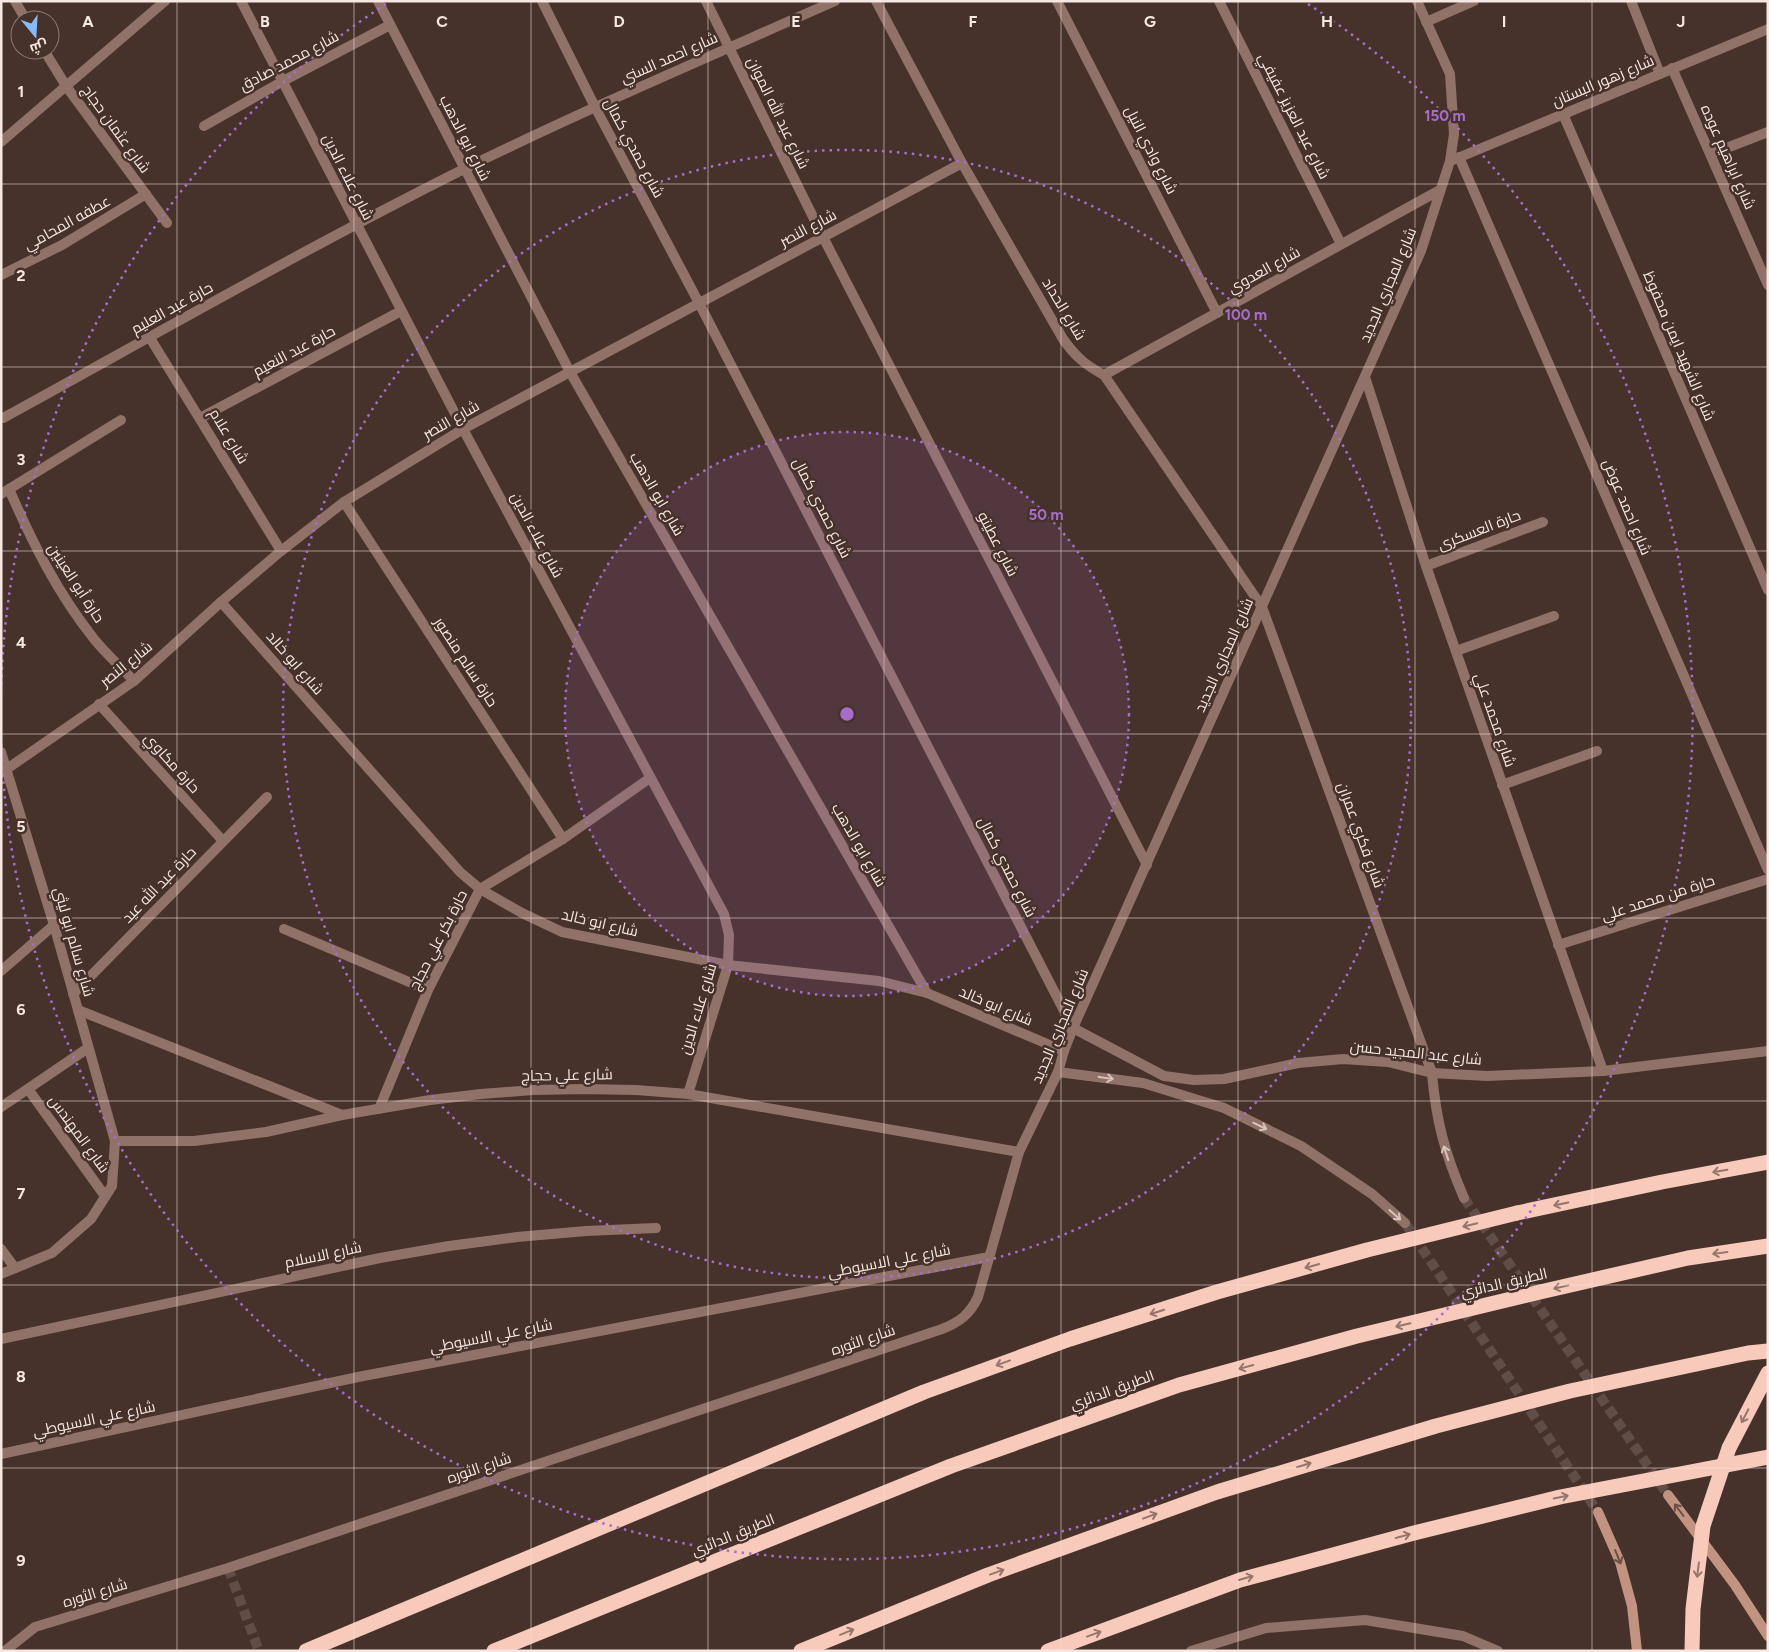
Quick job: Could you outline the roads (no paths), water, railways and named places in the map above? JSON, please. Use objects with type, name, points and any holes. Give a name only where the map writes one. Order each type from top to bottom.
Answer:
[{"type":"highway","points":[[306,1651],[924,1392],[1070,1339],[1217,1292],[1376,1248],[1536,1209],[1768,1162]]},
{"type":"highway","name":"الطريق الدائري","points":[[494,1651],[951,1466],[1179,1385],[1357,1336],[1540,1292],[1688,1258],[1768,1246]]},
{"type":"highway","points":[[802,1651],[988,1575],[1217,1492],[1436,1426],[1551,1396],[1748,1353],[1768,1351]]},
{"type":"highway","points":[[1692,1651],[1693,1609],[1703,1526],[1729,1448],[1768,1373]]},
{"type":"highway","points":[[1048,1651],[1240,1580],[1560,1497],[1768,1457]]},
{"type":"street","points":[[1,142],[165,1]]},
{"type":"street","name":"شارع علاء الدين","points":[[241,1],[463,429],[724,914],[729,935],[728,965],[688,1094]]},
{"type":"street","name":"شارع ابو الدهب","points":[[378,1],[570,372],[927,993]]},
{"type":"street","name":"شارع حمدي كمال","points":[[542,1],[595,107],[699,303],[1073,1028]]},
{"type":"street","name":"شارع عبد الله الموان","points":[[706,1],[823,237]]},
{"type":"street","name":"شارع احمد السني","points":[[356,225],[464,169],[595,107],[835,1]]},
{"type":"street","name":"شارع الحداد","points":[[876,1],[962,163],[1063,339],[1075,356],[1104,375],[1262,606]]},
{"type":"street","name":"شارع وادي النيل","points":[[1057,1],[1217,313]]},
{"type":"street","name":"شارع عبد العزيز عفيفي","points":[[1219,1],[1341,244]]},
{"type":"street","name":"شارع المجاري الجديد","points":[[966,1316],[978,1296],[1019,1152],[1058,1072],[1073,1028],[1421,250],[1440,190],[1454,159],[1450,74],[1417,1]]},
{"type":"street","points":[[1426,22],[1474,1]]},
{"type":"street","points":[[1631,1],[1660,74]]},
{"type":"street","name":"شارع محمد صادق","points":[[204,126],[390,24]]},
{"type":"street","name":"شارع زهور البستان","points":[[1454,159],[1768,29]]},
{"type":"street","name":"شارع عثمان حجاج","points":[[50,60],[66,86],[167,223]]},
{"type":"street","name":"شارع ابراهيم عوده","points":[[1672,68],[1768,285]]},
{"type":"street","name":"شارع الشهيد ايمن محفوظ","points":[[1563,114],[1768,590]]},
{"type":"street","points":[[1711,154],[1768,132]]},
{"type":"street","name":"شارع احمد عوض","points":[[1454,159],[1768,870]]},
{"type":"street","name":"شارع النصر","points":[[4,772],[134,681],[221,602],[281,551],[344,502],[463,429],[962,163]]},
{"type":"street","name":"شارع العدوي","points":[[1104,375],[1440,190]]},
{"type":"street","name":"عطفه المحامي","points":[[1,275],[62,245],[146,194]]},
{"type":"street","name":"حارة عبد العليم","points":[[3,418],[356,225]]},
{"type":"street","name":"شارع عطيتو","points":[[823,237],[1146,865]]},
{"type":"street","name":"حارة عبد النعيم","points":[[200,418],[401,311]]},
{"type":"street","name":"شارع علام","points":[[150,338],[281,551]]},
{"type":"street","name":"شارع محمد علي","points":[[1365,376],[1426,566],[1602,1071]]},
{"type":"street","name":"حارة أبو العينين","points":[[121,420],[5,492],[62,594],[95,640],[134,681]]},
{"type":"street","name":"حارة سالم منصور","points":[[344,502],[564,839]]},
{"type":"street","name":"حارة العسكرى","points":[[1426,566],[1544,522]]},
{"type":"street","name":"شارع ابو خالد","points":[[221,602],[460,872],[480,890],[522,913],[562,932],[728,965],[880,981],[927,993],[1064,1051]]},
{"type":"street","name":"شارع فكري عمران","points":[[1262,606],[1432,1073],[1434,1105],[1441,1137],[1451,1168],[1464,1198]]},
{"type":"street","points":[[1456,651],[1554,616]]},
{"type":"street","name":"حارة مكاوي","points":[[99,704],[223,841]]},
{"type":"street","points":[[1502,785],[1597,751]]},
{"type":"street","name":"شارع سالم ابو ليثي","points":[[1,752],[4,772],[54,925],[115,1141]]},
{"type":"street","name":"حارة بكر علي حجاج","points":[[379,1110],[428,990],[480,890],[564,839],[650,778]]},
{"type":"street","name":"حارة عبد الله عيد","points":[[73,994],[267,797]]},
{"type":"street","name":"حارة من محمد علي","points":[[1558,945],[1768,879]]},
{"type":"street","points":[[1,971],[54,925]]},
{"type":"street","points":[[284,929],[428,990]]},
{"type":"street","points":[[78,1010],[342,1115]]},
{"type":"street","name":"شارع عبد المجيد حسن","points":[[1073,1028],[1164,1076],[1194,1080],[1224,1079],[1298,1062],[1343,1059],[1388,1062],[1432,1073],[1487,1076],[1602,1071],[1768,1051]]},
{"type":"street","points":[[1,1107],[88,1048]]},
{"type":"street","points":[[1058,1072],[1143,1083],[1224,1108],[1301,1146],[1372,1194],[1406,1223]]},
{"type":"street","name":"شارع المهندس","points":[[28,1089],[105,1196]]},
{"type":"street","name":"شارع علي حجاج","points":[[115,1141],[194,1141],[266,1132],[342,1115],[430,1100],[533,1090],[594,1089],[688,1094],[1019,1152]]},
{"type":"street","points":[[1,1274],[52,1253],[91,1219],[112,1186],[115,1141]]},
{"type":"street","name":"شارع الاسلام","points":[[1,1339],[380,1258],[517,1237],[586,1231],[656,1228]]},
{"type":"street","points":[[1,1249],[15,1268]]},
{"type":"street","name":"شارع علي الاسيوطي","points":[[1,1454],[358,1377],[989,1257]]},
{"type":"street","name":"شارع الثوره","points":[[5,1651],[35,1627],[228,1568],[933,1332],[955,1324],[966,1316]]},
{"type":"street","points":[[1668,1495],[1735,1586],[1768,1636]]},
{"type":"street","points":[[1598,1512],[1620,1562],[1632,1606],[1637,1651]]},
{"type":"street","points":[[1191,1651],[1266,1628],[1365,1620],[1463,1636],[1498,1651]]},
{"type":"tunnel","points":[[1464,1198],[1668,1495]]},
{"type":"tunnel","points":[[1405,1223],[1598,1512]]},
{"type":"tunnel","points":[[228,1568],[259,1651]]}]
